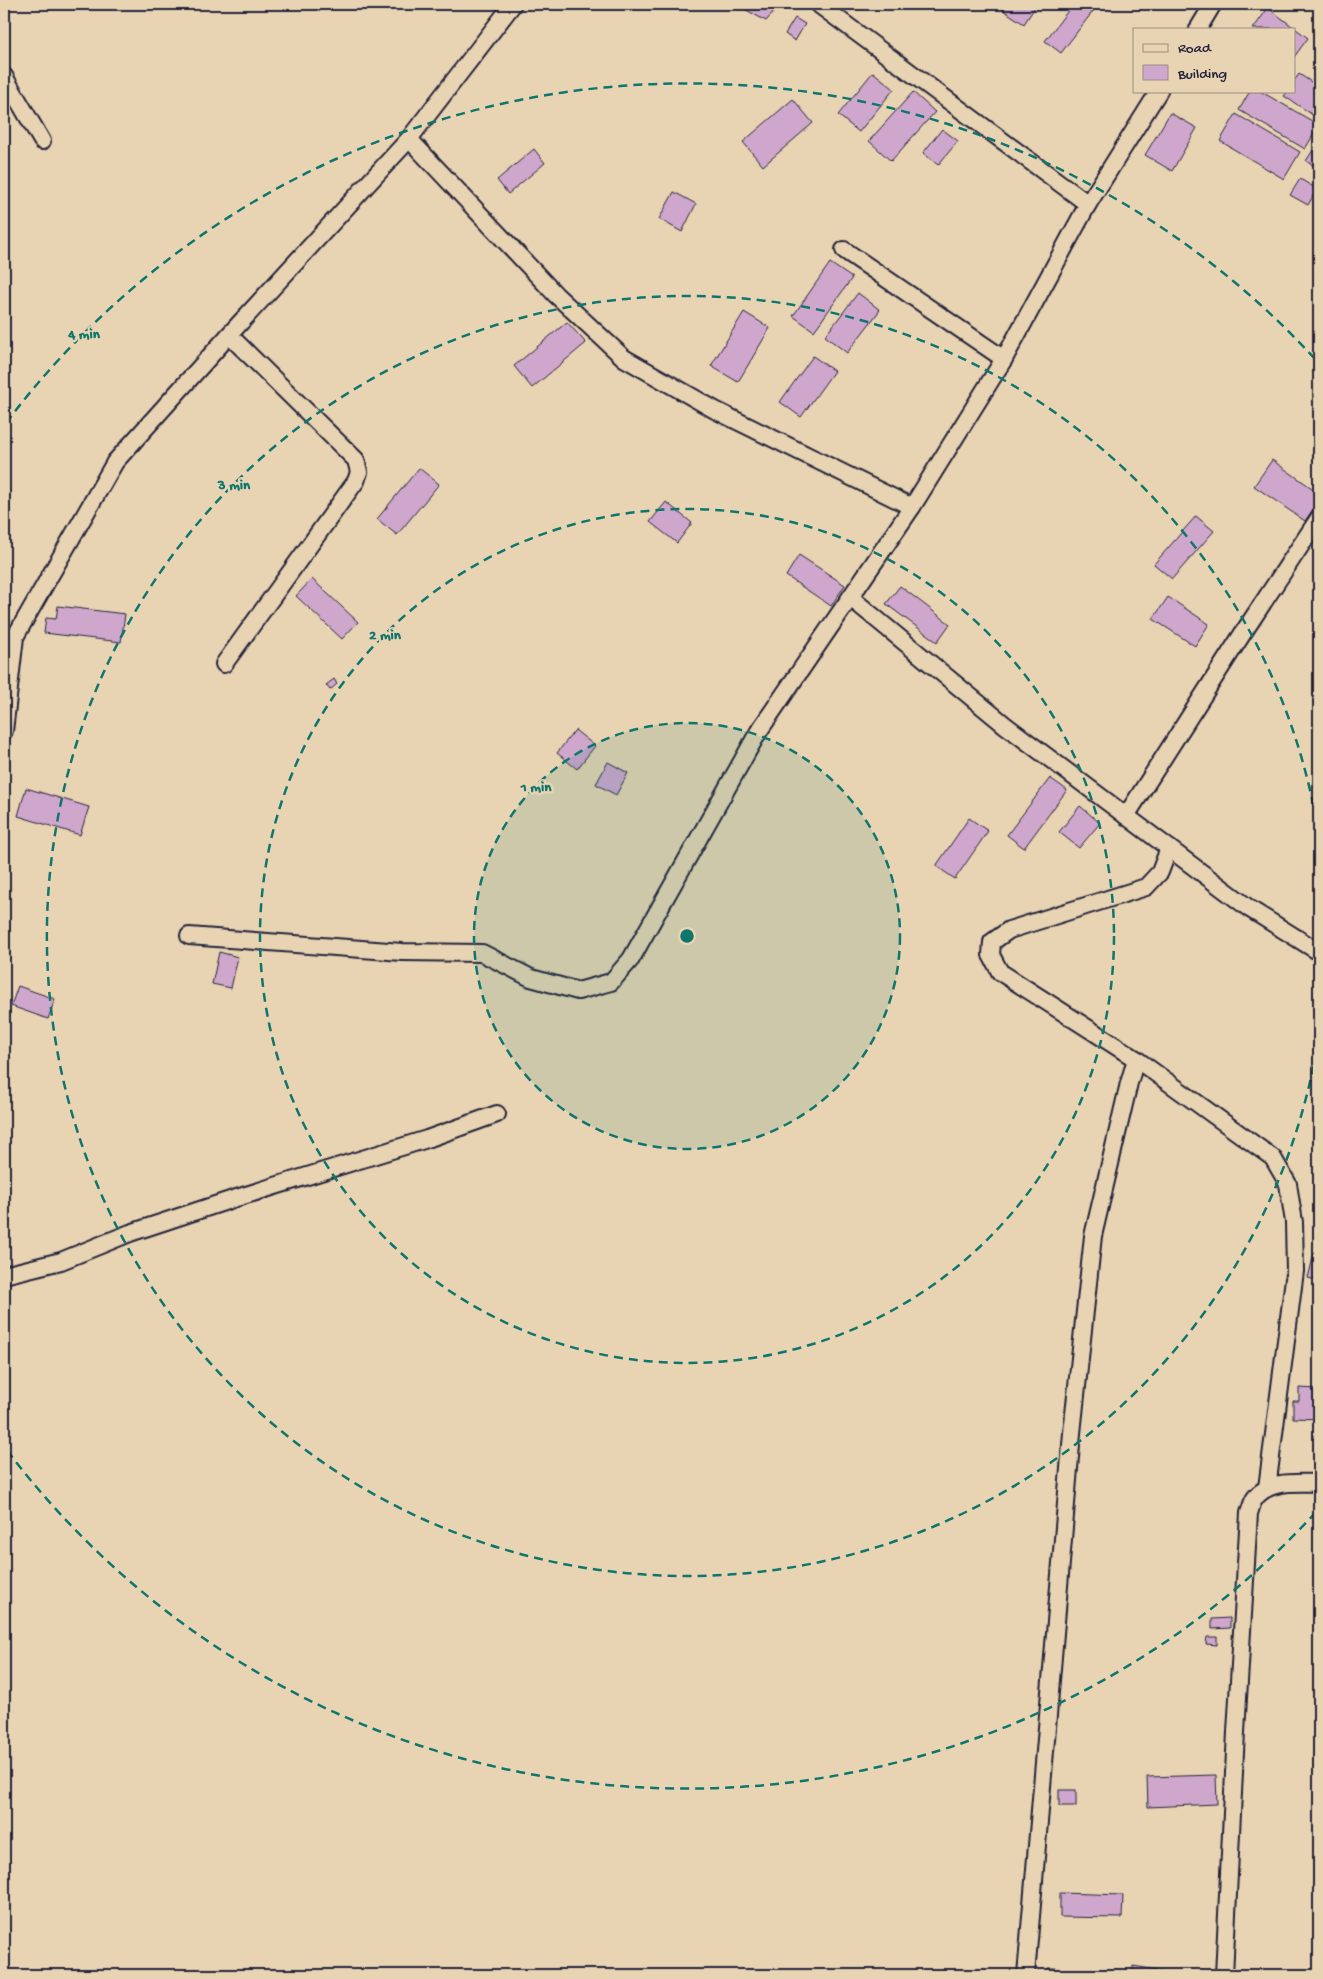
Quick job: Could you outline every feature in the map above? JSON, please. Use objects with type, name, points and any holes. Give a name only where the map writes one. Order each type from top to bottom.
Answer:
[{"type":"street","points":[[4,730],[9,634],[115,462],[409,139],[513,4]]},
{"type":"street","points":[[818,4],[1088,204]]},
{"type":"street","points":[[1199,28],[1213,4]]},
{"type":"street","points":[[4,76],[42,141]]},
{"type":"street","points":[[189,936],[402,952],[482,952],[531,978],[578,991],[611,982],[631,959],[760,731],[912,507],[1004,359],[1088,204],[1158,92]]},
{"type":"street","points":[[409,139],[556,295],[624,358],[715,410],[912,507]]},
{"type":"street","points":[[844,250],[1004,359]]},
{"type":"street","points":[[224,664],[356,481],[359,472],[356,460],[229,335]]},
{"type":"street","points":[[1126,816],[1319,518]]},
{"type":"street","points":[[851,598],[1005,725],[1250,909],[1319,952]]},
{"type":"street","points":[[1169,848],[1160,872],[1146,887],[1009,930],[992,942],[990,955],[1000,972],[1136,1059],[1272,1158],[1288,1184],[1294,1222],[1294,1271],[1267,1488]]},
{"type":"street","points":[[1026,1975],[1072,1433],[1093,1236],[1128,1083],[1136,1059]]},
{"type":"street","points":[[4,1275],[62,1261],[130,1233],[427,1139],[496,1114]]},
{"type":"street","points":[[1224,1975],[1249,1513],[1254,1498],[1267,1488],[1285,1483],[1319,1483]]},
{"type":"building","points":[[743,4],[781,4],[766,21],[741,7]]},
{"type":"building","points":[[1007,4],[1037,4],[1024,24],[1003,10]]},
{"type":"building","points":[[1073,4],[1095,4],[1097,6],[1061,53],[1045,41]]},
{"type":"building","points":[[1268,8],[1295,28],[1254,28]]},
{"type":"building","points":[[795,18],[805,24],[795,41],[785,34]]},
{"type":"building","points":[[1296,29],[1308,38],[1296,54]]},
{"type":"building","points":[[873,72],[894,89],[859,132],[838,115]]},
{"type":"building","points":[[1299,74],[1319,87],[1319,119],[1284,96],[1287,92],[1296,92],[1296,78]]},
{"type":"building","points":[[913,92],[935,112],[891,161],[869,141]]},
{"type":"building","points":[[1249,92],[1262,92],[1319,125],[1305,149],[1239,110]]},
{"type":"building","points":[[793,99],[813,123],[763,166],[743,142]]},
{"type":"building","points":[[1170,113],[1197,128],[1172,171],[1145,155]]},
{"type":"building","points":[[1236,114],[1300,152],[1284,179],[1220,141]]},
{"type":"building","points":[[942,129],[958,141],[938,165],[923,153]]},
{"type":"building","points":[[1319,141],[1319,169],[1306,161]]},
{"type":"building","points":[[534,149],[545,163],[508,194],[497,180]]},
{"type":"building","points":[[1300,179],[1317,189],[1308,205],[1290,195]]},
{"type":"building","points":[[674,192],[696,204],[682,232],[659,219]]},
{"type":"building","points":[[830,263],[852,278],[814,331],[793,316]]},
{"type":"building","points":[[858,293],[880,310],[847,353],[825,336]]},
{"type":"building","points":[[744,312],[770,328],[738,382],[711,366]]},
{"type":"building","points":[[567,322],[586,343],[532,388],[514,366]]},
{"type":"building","points":[[813,356],[834,371],[801,417],[780,402]]},
{"type":"building","points":[[1272,460],[1319,493],[1319,500],[1305,521],[1254,486]]},
{"type":"building","points":[[419,468],[439,484],[397,535],[377,519]]},
{"type":"building","points":[[666,502],[692,523],[677,543],[650,522]]},
{"type":"building","points":[[1196,516],[1214,531],[1172,579],[1154,564]]},
{"type":"building","points":[[799,555],[845,585],[831,606],[786,576]]},
{"type":"building","points":[[312,579],[358,622],[342,639],[296,596]]},
{"type":"building","points":[[900,586],[950,624],[937,642],[886,604]]},
{"type":"building","points":[[1168,597],[1209,624],[1195,646],[1153,619]]},
{"type":"building","points":[[58,606],[125,614],[121,642],[44,633],[46,618],[56,619]]},
{"type":"building","points":[[334,679],[337,684],[330,690],[326,685]]},
{"type":"building","points":[[575,730],[595,746],[577,769],[557,753]]},
{"type":"building","points":[[608,762],[628,773],[616,795],[596,784]]},
{"type":"building","points":[[1050,778],[1067,790],[1024,848],[1007,835]]},
{"type":"building","points":[[26,788],[89,807],[80,835],[18,816]]},
{"type":"building","points":[[1080,806],[1100,823],[1079,848],[1059,832]]},
{"type":"building","points":[[969,818],[988,831],[955,879],[936,866]]},
{"type":"building","points":[[219,952],[238,957],[231,988],[212,984]]},
{"type":"building","points":[[18,986],[55,999],[48,1019],[11,1006]]},
{"type":"building","points":[[1314,1254],[1319,1256],[1319,1281],[1308,1278]]},
{"type":"building","points":[[1299,1388],[1319,1389],[1319,1419],[1293,1418],[1293,1401],[1299,1401]]},
{"type":"building","points":[[1230,1618],[1230,1628],[1212,1629],[1212,1619]]},
{"type":"building","points":[[1207,1637],[1217,1637],[1217,1645],[1206,1644]]},
{"type":"building","points":[[1216,1775],[1217,1804],[1148,1807],[1147,1777]]},
{"type":"building","points":[[1059,1790],[1076,1790],[1076,1806],[1059,1806]]},
{"type":"building","points":[[1060,1893],[1123,1895],[1122,1918],[1060,1917]]},
{"type":"building","points":[[1133,1966],[1189,1975],[1132,1975]]},
{"type":"building","points":[[1048,1968],[1122,1970],[1121,1975],[1047,1975]]}]
